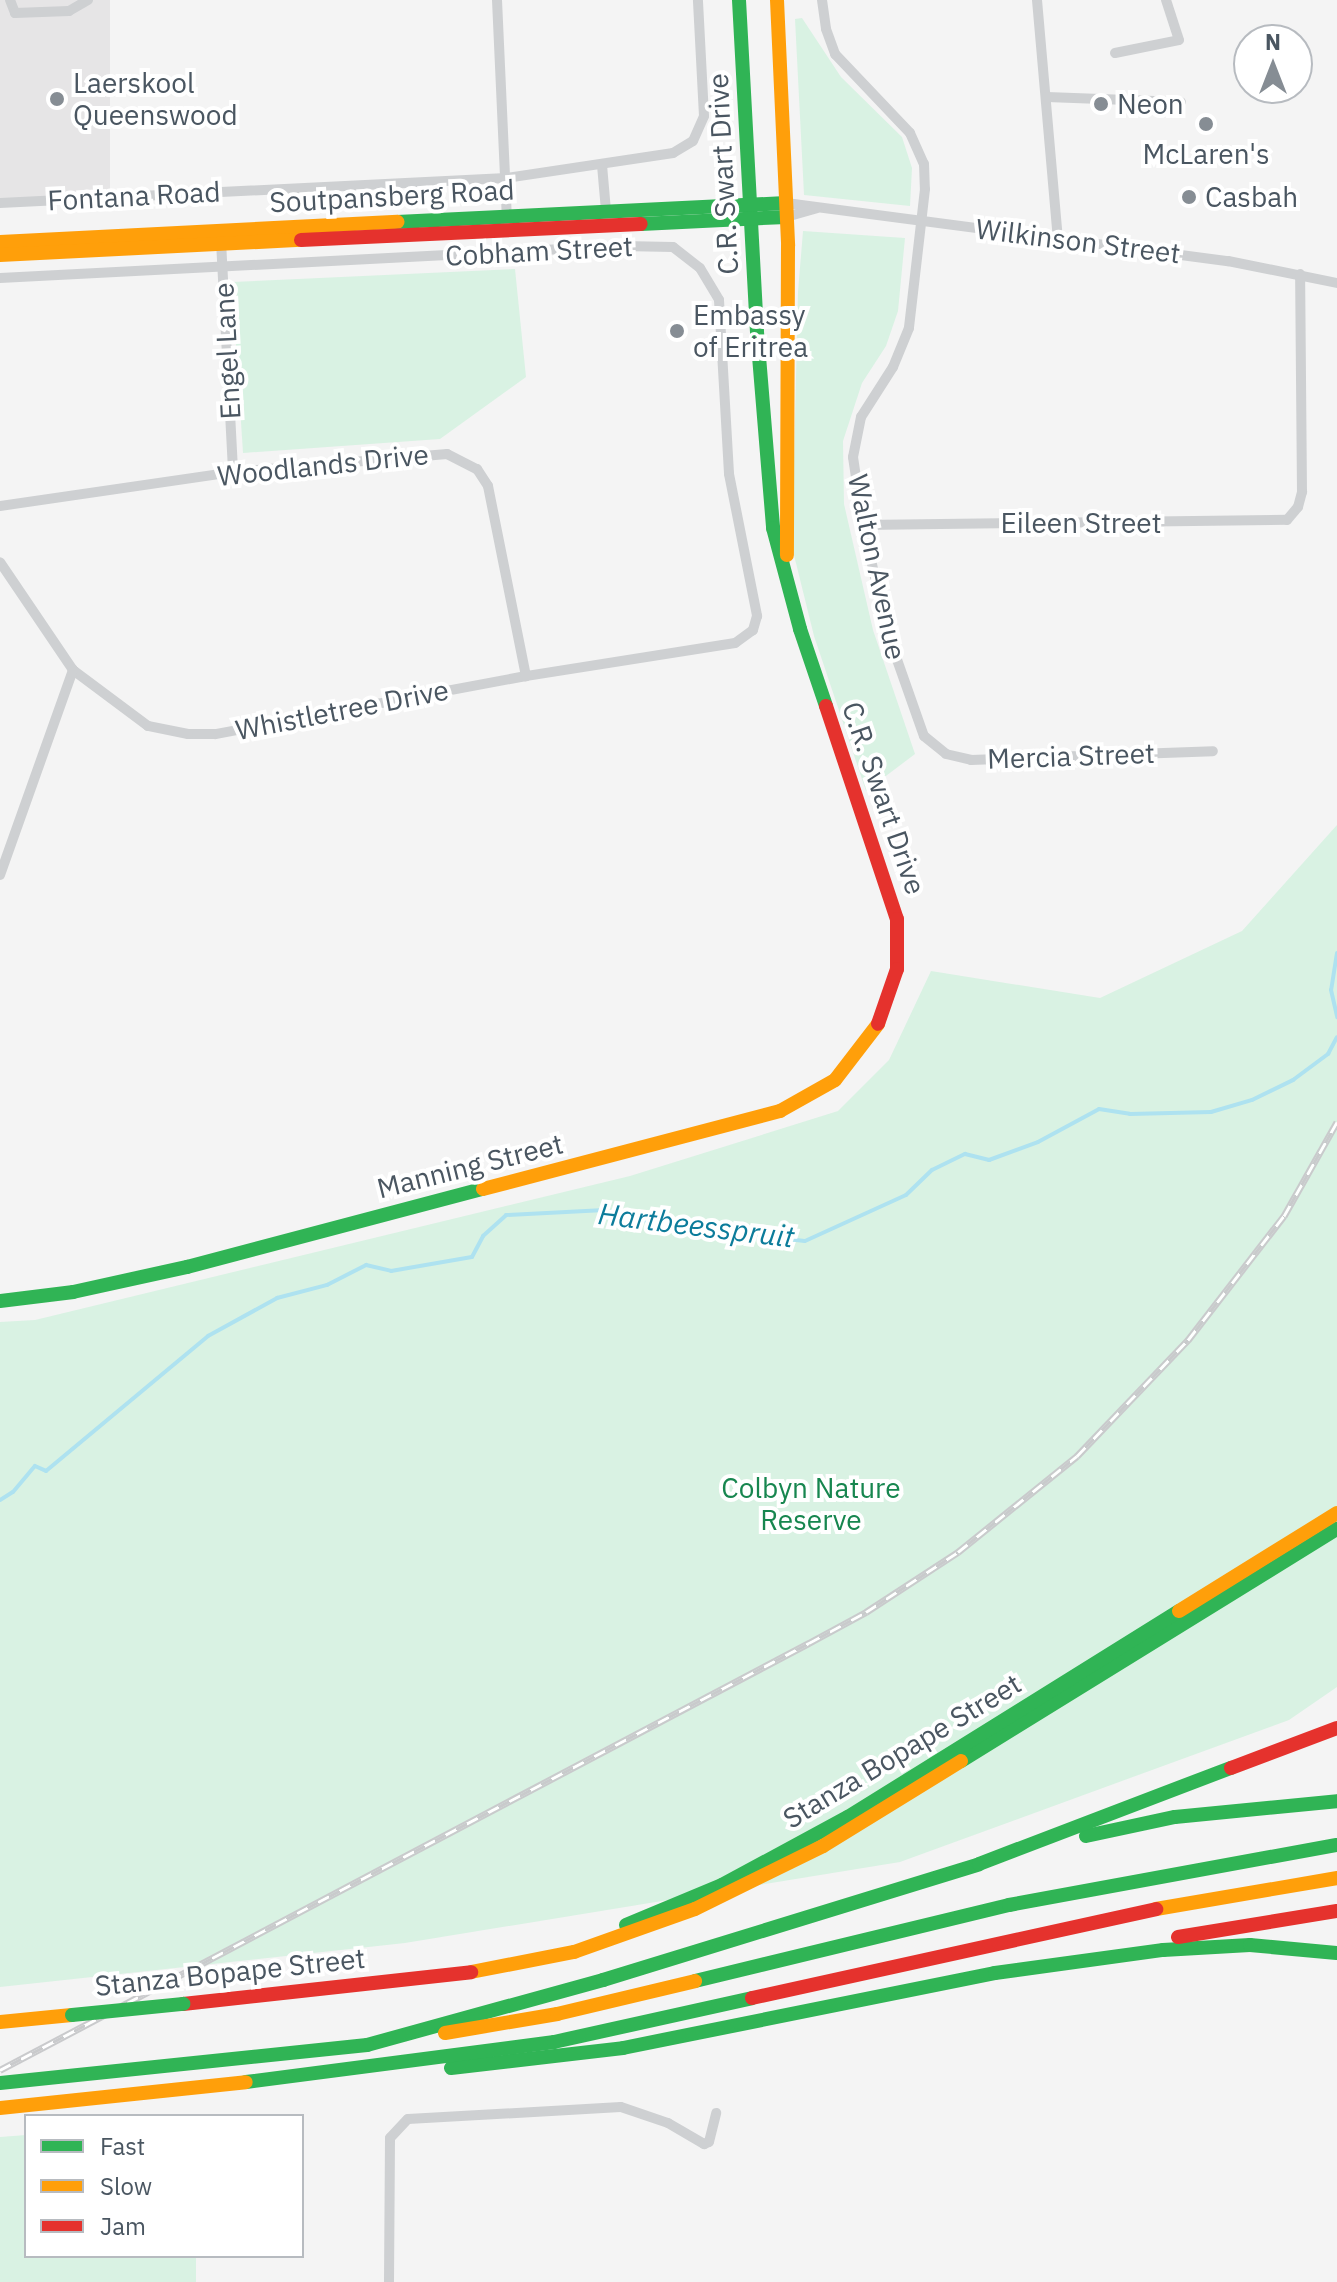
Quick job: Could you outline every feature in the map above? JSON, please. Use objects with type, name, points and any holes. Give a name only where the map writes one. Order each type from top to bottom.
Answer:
[{"type":"main road","name":"C.R. Swart Drive","points":[[739,0],[757,332],[773,528],[815,675],[889,889],[899,945],[893,985]]},
{"type":"main road","name":"C.R. Swart Drive","points":[[777,0],[786,210],[788,583]]},
{"type":"main road","name":"Soutpansberg Road","points":[[0,255],[221,237],[786,210]]},
{"type":"main road","name":"Soutpansberg Road","points":[[508,222],[606,211],[752,211]]},
{"type":"main road","name":"Soutpansberg Road","points":[[0,242],[221,237]]},
{"type":"main road","name":"Manning Street","points":[[0,1301],[73,1292],[187,1267],[780,1111],[810,1097],[835,1080],[862,1052],[875,1031],[893,985]]},
{"type":"main road","name":"Stanza Bopape Street","points":[[465,1974],[618,1929],[689,1901],[757,1867],[874,1801],[1337,1513]]},
{"type":"main road","name":"Stanza Bopape Street","points":[[0,2022],[465,1974],[531,1963],[614,1939],[695,1909],[775,1872],[1000,1740],[1337,1529]]},
{"type":"main road","points":[[979,1864],[1337,1728]]},
{"type":"main road","points":[[367,2045],[546,1997],[979,1864],[1175,1817],[1337,1801]]},
{"type":"main road","points":[[0,2083],[367,2045],[557,2014],[1009,1905],[1337,1845]]},
{"type":"main road","points":[[0,2108],[246,2082],[569,2039],[1138,1913],[1337,1878]]},
{"type":"main road","points":[[246,2082],[435,2069],[623,2048],[1157,1940],[1337,1911]]},
{"type":"main road","points":[[995,1973],[1205,1945],[1280,1946],[1337,1953]]},
{"type":"street","points":[[10,0],[12,11],[17,13],[69,11],[88,0]]},
{"type":"street","points":[[497,0],[508,222]]},
{"type":"street","name":"Fontana Road","points":[[0,203],[506,178],[673,153],[693,141],[702,128],[705,107],[698,0]]},
{"type":"street","name":"Walton Avenue","points":[[822,0],[826,29],[835,54],[907,129],[920,151],[925,182],[909,328],[901,351],[865,408],[856,434],[853,457],[863,525],[892,648],[914,715],[931,745]]},
{"type":"street","points":[[1037,0],[1058,239]]},
{"type":"street","points":[[1115,53],[1179,40],[1166,0]]},
{"type":"street","points":[[1047,97],[1181,102]]},
{"type":"street","points":[[602,165],[606,211]]},
{"type":"street","name":"Wilkinson Street","points":[[786,210],[803,202],[817,208],[1058,239],[1300,274],[1337,283]]},
{"type":"street","name":"Engel Lane","points":[[221,237],[233,472]]},
{"type":"street","name":"Cobham Street","points":[[0,278],[622,246],[662,245],[682,251],[704,273],[719,300],[729,474],[741,549],[755,601],[753,630]]},
{"type":"street","name":"Eileen Street","points":[[863,525],[1281,522],[1295,512],[1302,492],[1300,274]]},
{"type":"street","name":"Woodlands Drive","points":[[0,506],[233,472],[434,452],[470,464],[482,475],[492,498],[526,676]]},
{"type":"street","name":"Whistletree Drive","points":[[0,562],[73,670],[148,726],[188,734],[215,734],[526,676],[735,643],[753,630]]},
{"type":"street","points":[[0,875],[73,670]]},
{"type":"street","name":"Mercia Street","points":[[931,745],[956,758],[971,760],[1213,751]]},
{"type":"street","points":[[389,2282],[390,2138],[408,2119],[621,2107],[668,2123],[704,2144],[709,2142],[716,2113]]},
{"type":"shaded area","name":"Laerskool Queenswood","points":[[0,0],[110,0],[110,203],[0,203]]},
{"type":"green space","points":[[802,18],[841,77],[902,137],[912,168],[910,206],[804,195],[795,19]]},
{"type":"green space","points":[[803,231],[905,238],[898,311],[886,346],[862,383],[843,441],[844,504],[873,630],[915,754],[866,791],[814,636],[792,547],[798,292]]},
{"type":"green space","points":[[515,269],[526,377],[440,439],[243,453],[232,282]]},
{"type":"green space","name":"Colbyn Nature Reserve","points":[[1337,825],[1337,1687],[1289,1720],[900,1862],[405,1943],[0,1987],[0,1322],[35,1320],[630,1176],[838,1111],[889,1060],[931,971],[1100,998],[1242,931]]},
{"type":"green space","points":[[24,2135],[24,2258],[196,2258],[196,2282],[0,2282],[0,2137]]},
{"type":"waterway","name":"Hartbeesspruit","points":[[1337,953],[1331,990],[1337,1017]]},
{"type":"waterway","name":"Hartbeesspruit","points":[[0,1500],[13,1492],[35,1466],[46,1471],[208,1336],[277,1298],[327,1285],[366,1265],[391,1271],[472,1257],[483,1236],[506,1215],[605,1210],[653,1223],[699,1223],[753,1235],[805,1241],[906,1195],[932,1170],[965,1154],[989,1160],[1038,1142],[1099,1109],[1130,1114],[1211,1112],[1252,1100],[1293,1080],[1328,1054],[1337,1037]]},
{"type":"railway","points":[[0,2070],[809,1643],[866,1612],[958,1552],[1077,1456],[1188,1340],[1284,1216],[1337,1122]]},
{"type":"traffic: fast","points":[[739,0],[757,332],[773,528],[800,629],[826,706]]},
{"type":"traffic: fast","points":[[397,222],[786,203]]},
{"type":"traffic: fast","points":[[641,224],[786,217]]},
{"type":"traffic: fast","points":[[0,1301],[73,1292],[187,1267],[483,1189]]},
{"type":"traffic: fast","points":[[961,1761],[1337,1529]]},
{"type":"traffic: fast","points":[[626,1925],[722,1885],[848,1817],[1179,1611]]},
{"type":"traffic: fast","points":[[367,2045],[603,1980],[979,1864],[1231,1768]]},
{"type":"traffic: fast","points":[[1086,1836],[1175,1817],[1337,1801]]},
{"type":"traffic: fast","points":[[695,1981],[1009,1905],[1337,1845]]},
{"type":"traffic: fast","points":[[451,2068],[623,2048],[995,1973],[1163,1950],[1250,1945],[1337,1953]]},
{"type":"traffic: fast","points":[[246,2082],[554,2042],[752,1998]]},
{"type":"traffic: fast","points":[[72,2015],[183,2004]]},
{"type":"traffic: fast","points":[[0,2083],[367,2045]]},
{"type":"traffic: slow","points":[[777,0],[788,246],[787,555]]},
{"type":"traffic: slow","points":[[0,242],[397,222]]},
{"type":"traffic: slow","points":[[0,255],[301,240]]},
{"type":"traffic: slow","points":[[483,1189],[780,1111],[835,1080],[878,1024]]},
{"type":"traffic: slow","points":[[1179,1611],[1337,1513]]},
{"type":"traffic: slow","points":[[471,1972],[574,1952],[695,1909],[823,1846],[961,1761]]},
{"type":"traffic: slow","points":[[1156,1909],[1337,1878]]},
{"type":"traffic: slow","points":[[445,2033],[557,2014],[695,1981]]},
{"type":"traffic: slow","points":[[0,2022],[72,2015]]},
{"type":"traffic: slow","points":[[0,2108],[246,2082]]},
{"type":"traffic: jam","points":[[301,240],[641,224]]},
{"type":"traffic: jam","points":[[826,706],[897,919],[897,969],[878,1024]]},
{"type":"traffic: jam","points":[[1231,1768],[1337,1728]]},
{"type":"traffic: jam","points":[[752,1998],[1156,1909]]},
{"type":"traffic: jam","points":[[1178,1937],[1337,1911]]},
{"type":"traffic: jam","points":[[183,2004],[471,1972]]},
{"type":"place","name":"Laerskool Queenswood","points":[[57,99]]},
{"type":"place","name":"Neon","points":[[1101,104]]},
{"type":"place","name":"McLaren's","points":[[1206,124]]},
{"type":"place","name":"Casbah","points":[[1189,197]]},
{"type":"place","name":"Embassy of Eritrea","points":[[677,331]]}]
